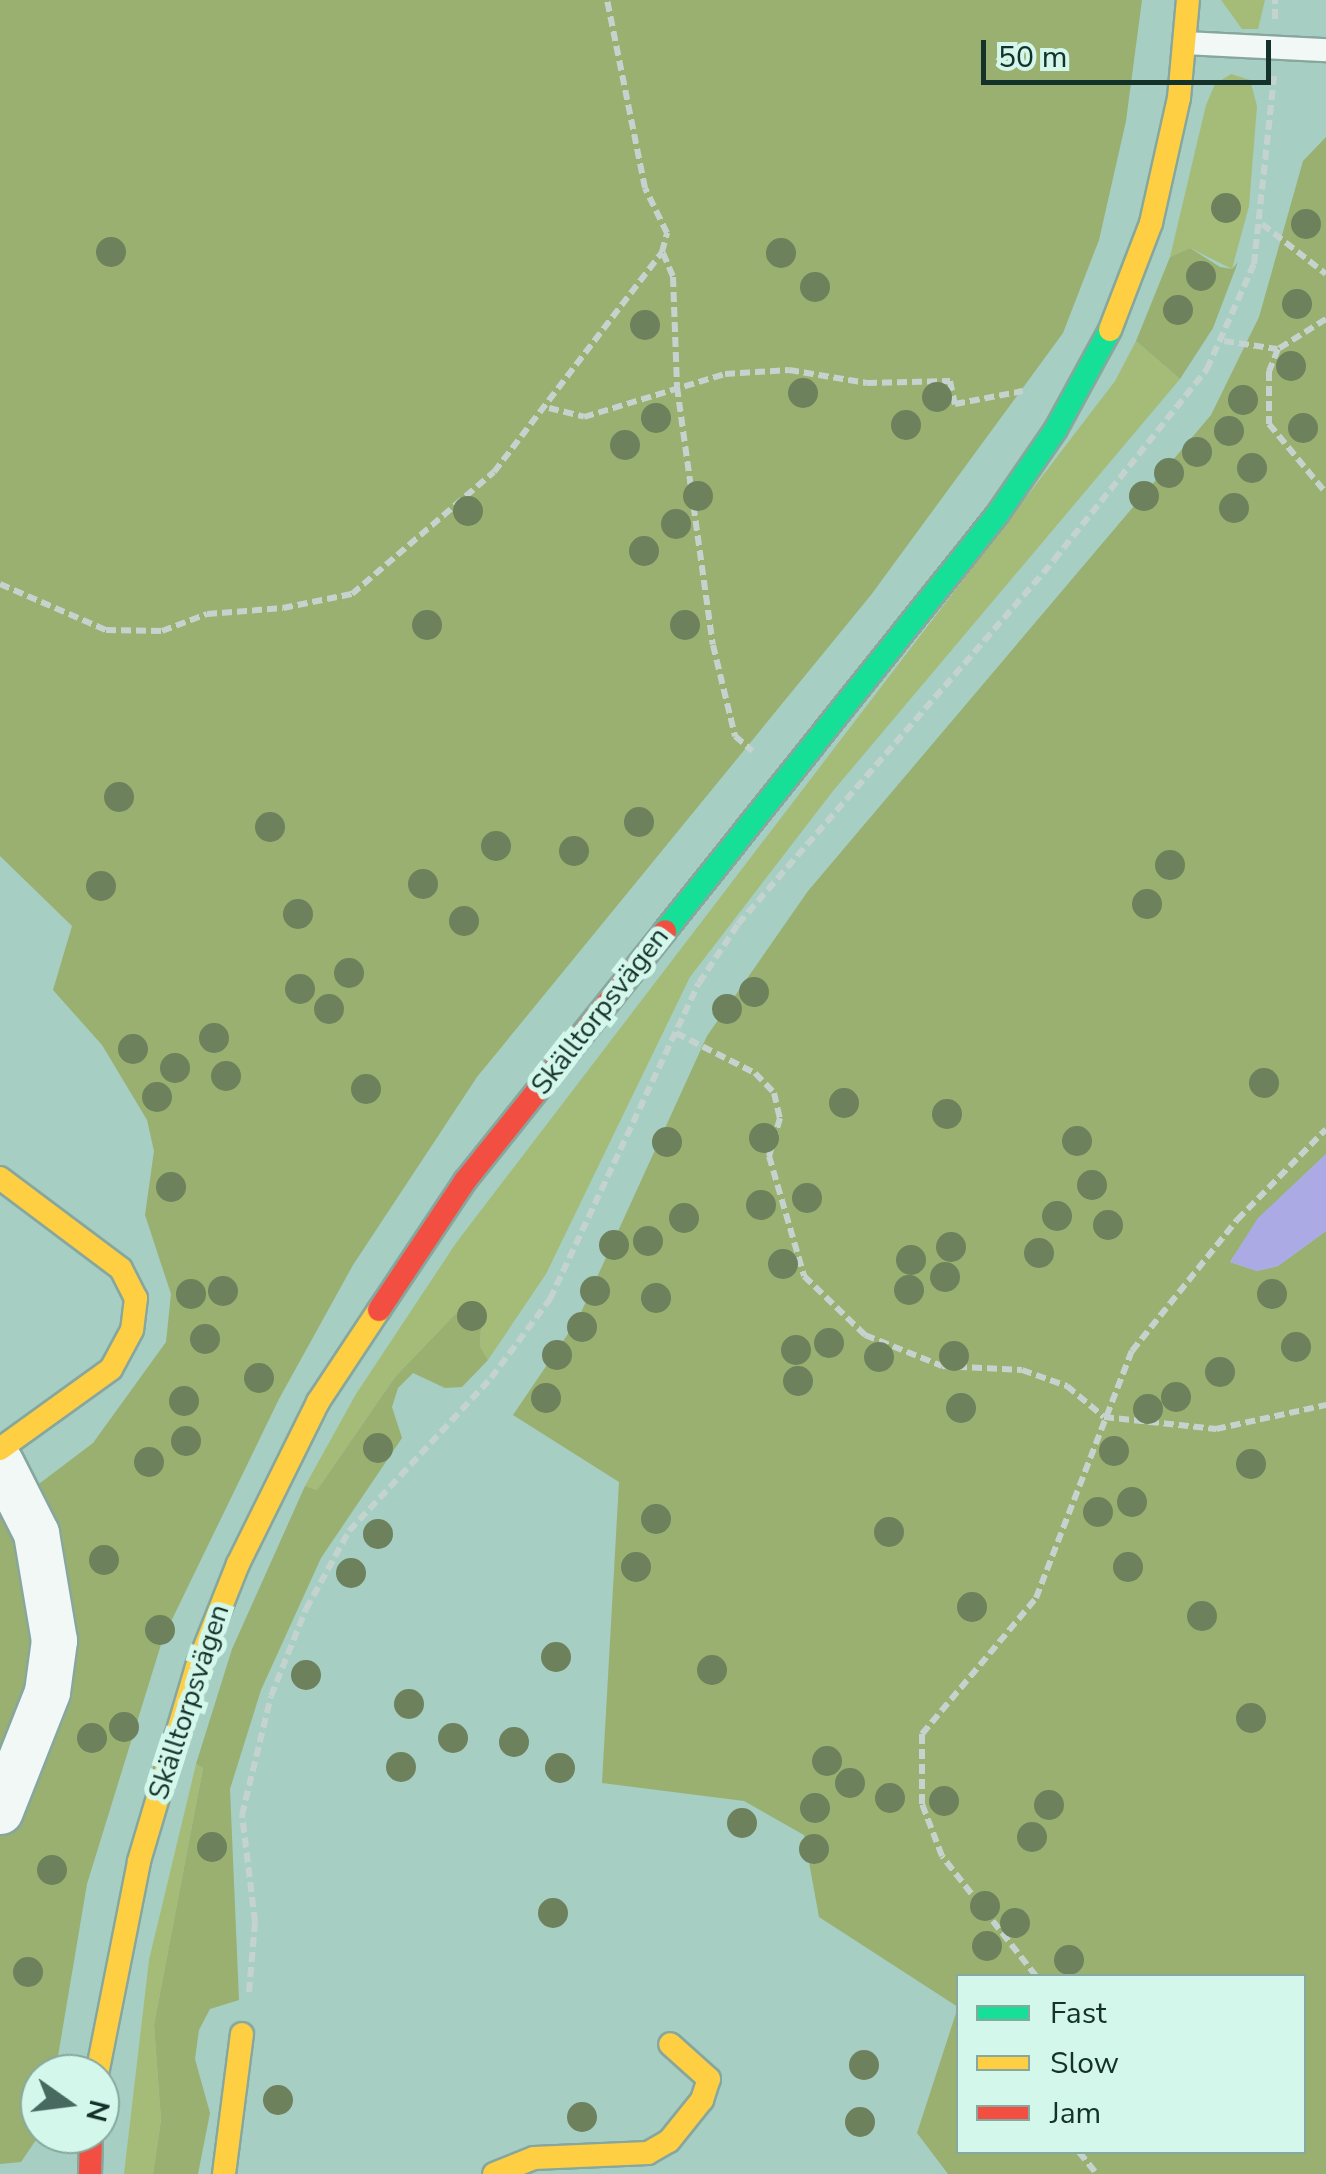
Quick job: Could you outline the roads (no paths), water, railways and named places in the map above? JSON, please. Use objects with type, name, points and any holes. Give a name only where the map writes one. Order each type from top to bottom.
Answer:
[{"type":"street","name":"Skälltorpsvägen","points":[[100,2054],[139,1862],[196,1667],[238,1564],[318,1402],[465,1181],[997,515],[1072,402],[1102,350],[1151,223],[1186,43],[1188,0]]},
{"type":"street","points":[[0,1178],[121,1269],[136,1298],[132,1330],[111,1368],[0,1450]]},
{"type":"street","points":[[0,1462],[36,1534],[54,1640],[47,1692],[0,1811]]},
{"type":"street","points":[[224,2174],[242,2034]]},
{"type":"street","points":[[494,2174],[534,2158],[648,2153],[669,2141],[708,2083],[670,2044]]},
{"type":"lane","points":[[1186,43],[1275,51],[1326,50]]},
{"type":"water","points":[[1326,1154],[1326,1231],[1278,1266],[1257,1271],[1230,1262],[1258,1218]]}]
